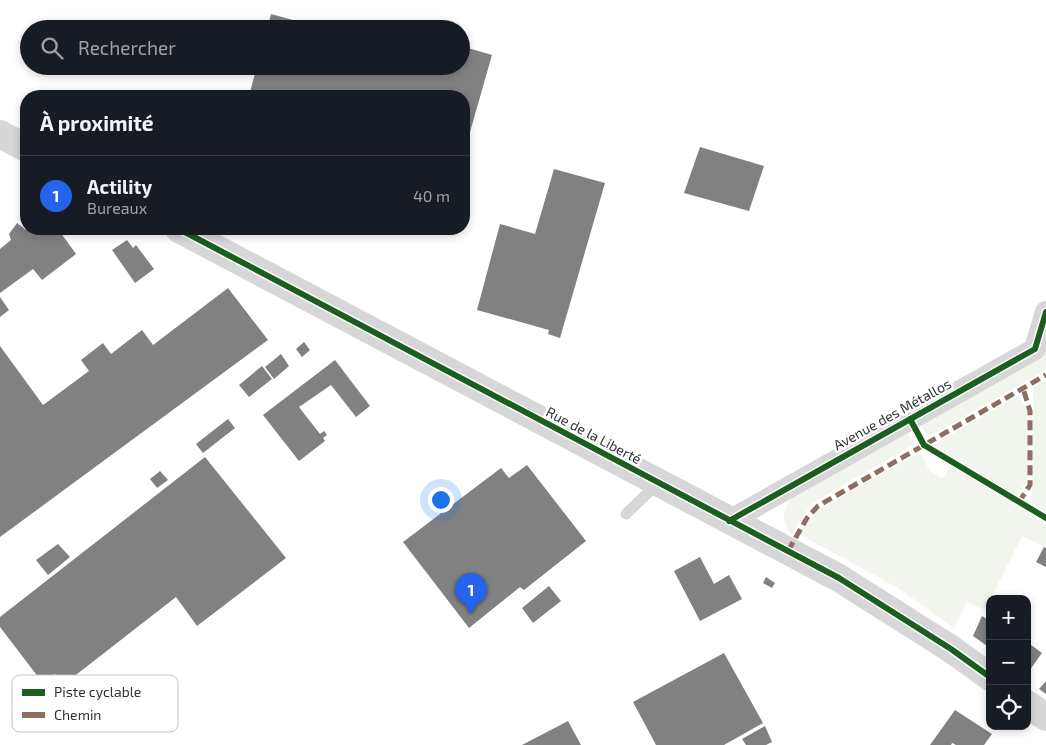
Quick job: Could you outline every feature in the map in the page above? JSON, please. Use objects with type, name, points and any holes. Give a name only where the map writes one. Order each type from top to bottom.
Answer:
[{"type":"street","points":[[0,134],[20,145]]},
{"type":"street","name":"Rue de la Liberté","points":[[190,235],[839,578],[951,649],[986,674]]},
{"type":"street","name":"Avenue des Métallos","points":[[729,521],[1035,349],[1046,312]]},
{"type":"street","points":[[1031,707],[1046,717]]},
{"type":"lane","points":[[626,514],[658,483]]},
{"type":"shaded area","points":[[1046,346],[1046,370],[928,437],[921,424]]},
{"type":"shaded area","points":[[1046,380],[1046,512],[1032,503],[1033,387]]},
{"type":"shaded area","points":[[1019,395],[1028,410],[1028,479],[1017,496],[933,445]]},
{"type":"shaded area","points":[[907,431],[915,444],[812,503],[792,534],[789,531],[784,519],[784,511],[788,503],[795,496],[824,476]]},
{"type":"shaded area","points":[[920,452],[930,471],[942,479],[951,466],[1046,524],[1046,548],[1022,536],[992,595],[986,595],[985,610],[967,602],[954,628],[898,588],[799,534],[819,509]]},
{"type":"building","points":[[271,14],[293,20],[269,20]]},
{"type":"building","points":[[470,49],[492,55],[470,132],[470,90],[251,90],[255,75],[470,75]]},
{"type":"building","points":[[700,147],[764,166],[749,211],[684,193]]},
{"type":"building","points":[[554,169],[605,183],[560,338],[548,334],[549,330],[477,310],[500,224],[535,234]]},
{"type":"building","points":[[17,223],[20,225],[20,235],[62,235],[76,254],[42,280],[33,269],[0,293],[0,249],[11,240],[9,234]]},
{"type":"building","points":[[127,240],[133,248],[136,245],[154,269],[135,283],[112,250]]},
{"type":"building","points":[[228,288],[268,340],[0,537],[0,346],[43,405],[89,371],[81,360],[103,343],[111,354],[142,330],[153,345]]},
{"type":"building","points":[[0,297],[9,310],[0,317]]},
{"type":"building","points":[[304,342],[310,350],[302,357],[296,349]]},
{"type":"building","points":[[281,354],[289,366],[274,379],[265,367]]},
{"type":"building","points":[[335,360],[370,406],[356,417],[331,385],[299,407],[320,434],[324,431],[327,435],[323,438],[325,441],[299,461],[263,415]]},
{"type":"building","points":[[262,366],[272,379],[249,397],[239,385]]},
{"type":"building","points":[[228,419],[235,428],[203,453],[196,444]]},
{"type":"building","points":[[205,457],[286,558],[197,626],[176,597],[76,675],[37,675],[0,627],[0,617]]},
{"type":"building","points":[[527,465],[586,541],[524,590],[520,587],[469,628],[403,542],[501,468],[509,478]]},
{"type":"building","points":[[160,471],[168,480],[157,488],[150,479]]},
{"type":"building","points":[[58,544],[70,557],[48,575],[36,560]]},
{"type":"building","points":[[1044,547],[1046,548],[1046,567],[1036,562]]},
{"type":"building","points":[[700,557],[714,584],[729,575],[742,599],[700,621],[674,571]]},
{"type":"building","points":[[766,577],[775,583],[772,588],[763,583]]},
{"type":"building","points":[[549,586],[561,601],[533,623],[522,608]]},
{"type":"building","points":[[982,616],[986,618],[986,645],[973,636]]},
{"type":"building","points":[[1031,645],[1042,653],[1031,668]]},
{"type":"building","points":[[724,653],[763,723],[724,745],[656,745],[633,702]]},
{"type":"building","points":[[1046,681],[1046,694],[1039,689]]},
{"type":"building","points":[[955,710],[992,734],[984,745],[956,745],[952,743],[951,745],[930,745]]},
{"type":"building","points":[[568,721],[581,745],[522,745]]},
{"type":"building","points":[[765,726],[772,742],[766,745],[746,745],[742,739]]},
{"type":"marked path","points":[[788,551],[807,518],[818,506],[1046,375]]},
{"type":"marked path","points":[[1019,502],[1030,485],[1030,411],[1023,388]]},
{"type":"cycle path","points":[[190,235],[839,578],[951,649],[986,674]]},
{"type":"cycle path","points":[[729,521],[1035,349],[1046,312]]},
{"type":"cycle path","points":[[910,419],[924,445],[1046,518]]},
{"type":"place","name":"Actility","points":[[471,614]]}]
